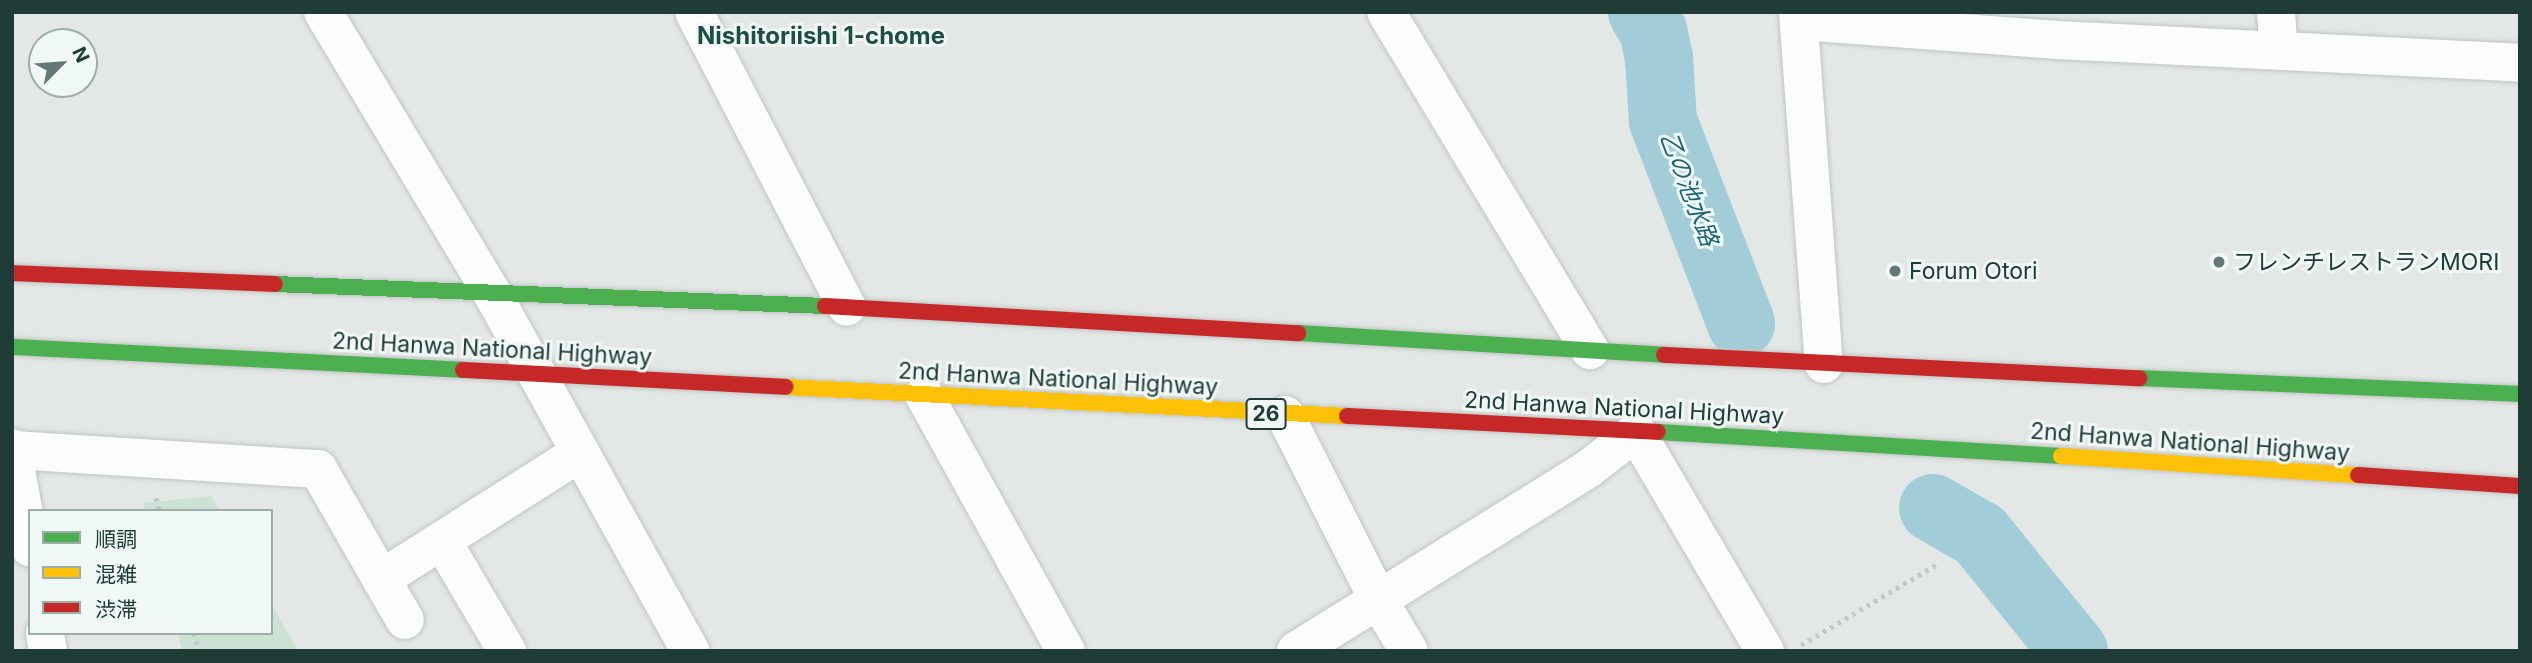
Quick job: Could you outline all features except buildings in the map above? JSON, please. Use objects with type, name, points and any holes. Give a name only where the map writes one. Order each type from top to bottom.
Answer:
[{"type":"highway","points":[[12,273],[494,295],[847,307],[1824,363],[2520,394]]},
{"type":"highway","name":"2nd Hanwa National Highway","points":[[12,347],[1636,432],[2520,486]]},
{"type":"street","points":[[323,12],[494,295],[533,373],[690,651]]},
{"type":"street","points":[[694,12],[847,307]]},
{"type":"street","points":[[1385,12],[1590,350]]},
{"type":"street","points":[[2276,12],[2279,51]]},
{"type":"street","points":[[1824,363],[1799,16],[2055,26],[2279,51],[2520,63]]},
{"type":"street","points":[[924,395],[1066,651]]},
{"type":"street","points":[[1285,415],[1380,603],[1409,651]]},
{"type":"street","points":[[1296,651],[1380,603],[1588,469],[1636,432],[1765,651]]},
{"type":"street","points":[[28,535],[13,449],[318,470],[405,620]]},
{"type":"street","points":[[381,579],[578,454]]},
{"type":"street","points":[[442,541],[507,651]]},
{"type":"path","points":[[1791,651],[1936,565]]},
{"type":"green space","points":[[211,496],[219,509],[144,509],[143,503]]},
{"type":"green space","points":[[273,607],[298,651],[182,651],[178,635],[273,635]]},
{"type":"waterway","name":"乙の池水路","points":[[1642,12],[1653,30],[1659,58],[1663,121],[1741,323]]},
{"type":"waterway","name":"乙の池水路","points":[[1933,508],[1980,535],[2074,651]]},
{"type":"traffic: fast","points":[[275,284],[825,306]]},
{"type":"traffic: fast","points":[[1298,333],[1664,355]]},
{"type":"traffic: fast","points":[[12,347],[463,370]]},
{"type":"traffic: fast","points":[[2139,378],[2520,394]]},
{"type":"traffic: fast","points":[[1658,432],[2061,456]]},
{"type":"traffic: slow","points":[[786,387],[1347,416]]},
{"type":"traffic: slow","points":[[2061,456],[2358,475]]},
{"type":"traffic: jam","points":[[12,273],[275,284]]},
{"type":"traffic: jam","points":[[825,306],[1298,333]]},
{"type":"traffic: jam","points":[[1664,355],[2139,378]]},
{"type":"traffic: jam","points":[[463,370],[786,387]]},
{"type":"traffic: jam","points":[[1347,416],[1658,432]]},
{"type":"traffic: jam","points":[[2358,475],[2520,486]]},
{"type":"place","name":"フレンチレストランMORI","points":[[2219,262]]},
{"type":"place","name":"Forum Otori","points":[[1895,271]]},
{"type":"district","name":"Nishitoriishi 1-chome","points":[[821,36]]}]
